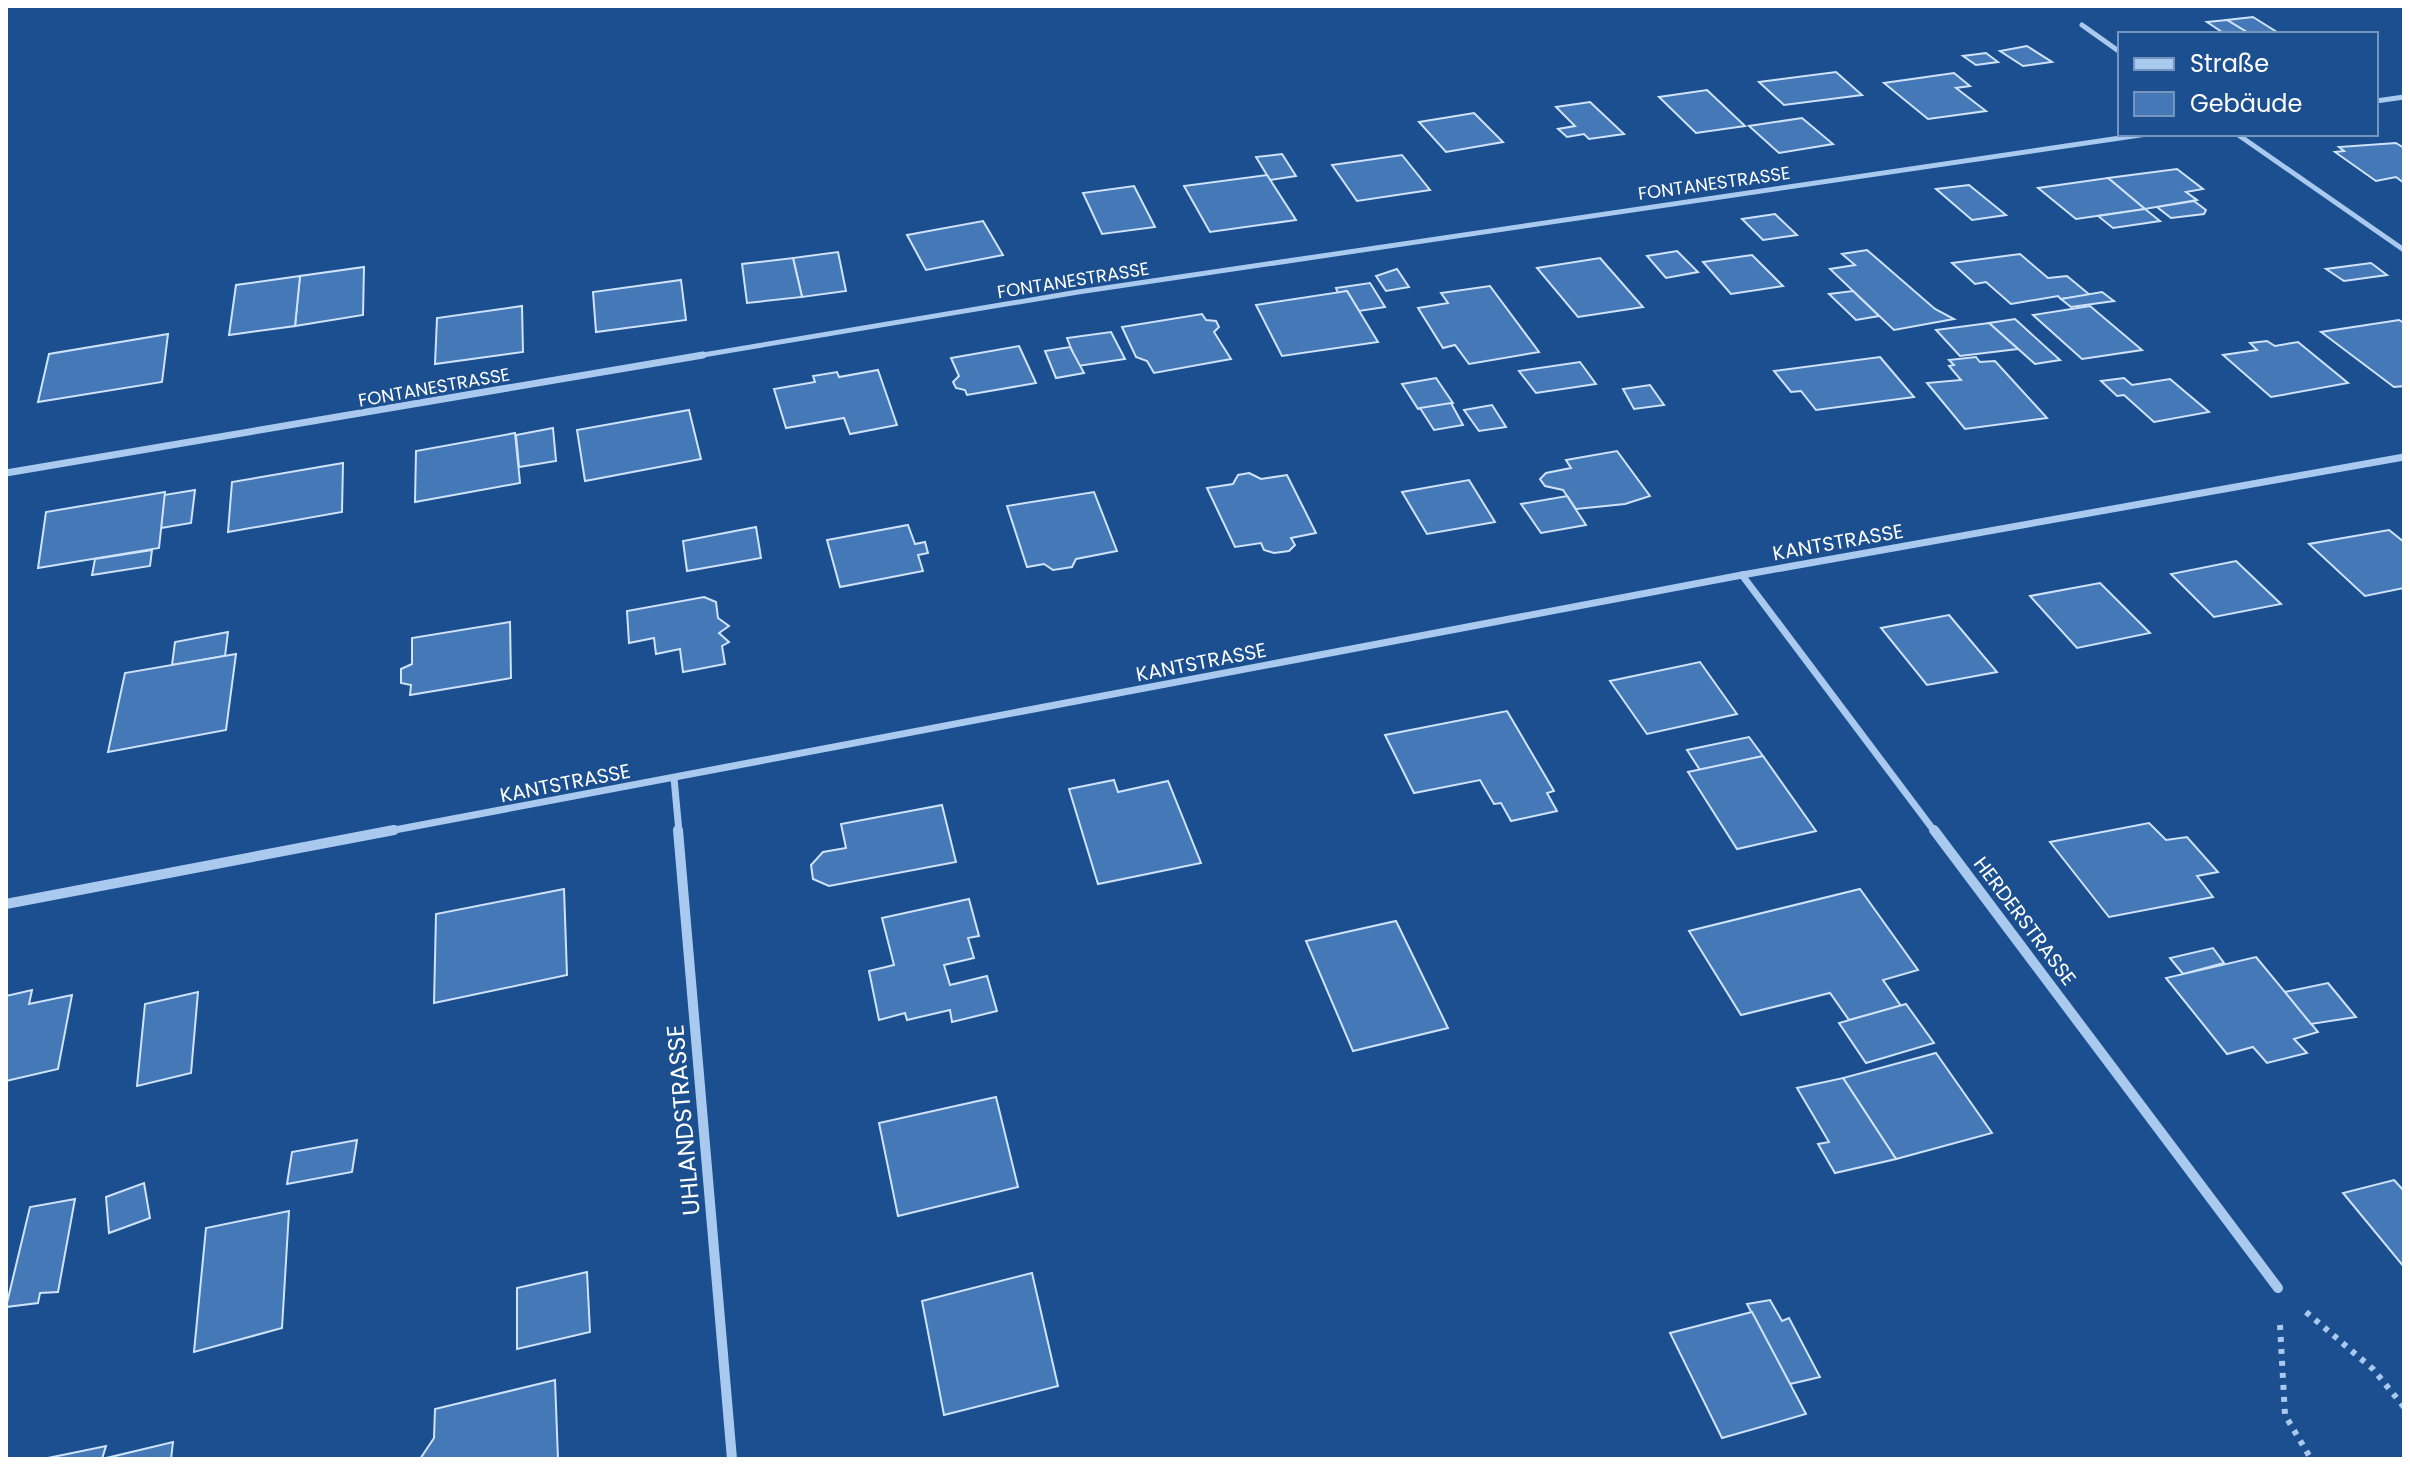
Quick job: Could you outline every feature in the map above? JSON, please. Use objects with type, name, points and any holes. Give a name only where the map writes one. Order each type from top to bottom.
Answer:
[{"type":"street","points":[[2082,25],[2118,51]]},
{"type":"street","points":[[2378,101],[2404,97]]},
{"type":"street","name":"FONTANESTRASSE","points":[[6,473],[1078,292],[2133,136]]},
{"type":"street","points":[[2240,136],[2404,250]]},
{"type":"street","name":"KANTSTRASSE","points":[[6,904],[1742,575],[2404,457]]},
{"type":"street","name":"HERDERSTRASSE","points":[[1742,575],[2278,1288]]},
{"type":"street","name":"UHLANDSTRASSE","points":[[674,778],[732,1459]]},
{"type":"path","points":[[2278,1288],[2373,1369],[2404,1407]]},
{"type":"path","points":[[2278,1288],[2285,1415],[2311,1459]]},
{"type":"building","points":[[2253,17],[2277,32],[2247,32],[2227,20]]},
{"type":"building","points":[[2227,20],[2247,32],[2222,32],[2207,22]]},
{"type":"building","points":[[2027,46],[2052,62],[2023,66],[2000,51]]},
{"type":"building","points":[[1986,53],[1998,62],[1976,65],[1963,56]]},
{"type":"building","points":[[1836,72],[1862,95],[1784,105],[1759,82]]},
{"type":"building","points":[[1954,73],[1970,86],[1956,88],[1986,111],[1928,119],[1884,83]]},
{"type":"building","points":[[1707,90],[1745,126],[1696,133],[1659,97]]},
{"type":"building","points":[[1590,102],[1624,134],[1589,139],[1584,134],[1567,137],[1558,129],[1575,126],[1556,107]]},
{"type":"building","points":[[1474,113],[1503,142],[1446,152],[1419,122]]},
{"type":"building","points":[[1802,118],[1833,144],[1779,153],[1749,126]]},
{"type":"building","points":[[2396,143],[2404,148],[2404,183],[2396,177],[2376,181],[2335,152],[2344,151],[2339,147]]},
{"type":"building","points":[[1282,154],[1296,176],[1270,180],[1256,157]]},
{"type":"building","points":[[1402,155],[1430,190],[1357,201],[1332,165]]},
{"type":"building","points":[[2177,169],[2203,189],[2186,192],[2197,200],[2145,209],[2108,178]]},
{"type":"building","points":[[1267,175],[1296,220],[1210,232],[1184,186]]},
{"type":"building","points":[[2108,178],[2145,209],[2076,219],[2038,188]]},
{"type":"building","points":[[1969,185],[2006,215],[1972,220],[1936,189]]},
{"type":"building","points":[[1134,186],[1155,227],[1102,234],[1083,193]]},
{"type":"building","points":[[2194,201],[2206,210],[2204,214],[2171,218],[2157,207]]},
{"type":"building","points":[[2145,209],[2160,221],[2113,228],[2098,216]]},
{"type":"building","points":[[1775,214],[1797,235],[1763,240],[1742,219]]},
{"type":"building","points":[[983,221],[1003,255],[926,270],[907,235]]},
{"type":"building","points":[[1867,250],[1935,309],[1954,319],[1894,330],[1830,269],[1855,265],[1842,254]]},
{"type":"building","points":[[1677,251],[1698,272],[1666,278],[1647,256]]},
{"type":"building","points":[[838,252],[846,291],[802,297],[793,258]]},
{"type":"building","points":[[2020,254],[2048,278],[2067,276],[2090,295],[2061,299],[2058,296],[2011,304],[1986,282],[1975,284],[1952,263]]},
{"type":"building","points":[[1752,255],[1783,286],[1731,294],[1703,262]]},
{"type":"building","points":[[793,258],[802,297],[747,303],[742,264]]},
{"type":"building","points":[[1600,258],[1643,307],[1578,317],[1537,268]]},
{"type":"building","points":[[2371,263],[2387,275],[2344,281],[2326,269]]},
{"type":"building","points":[[364,267],[363,315],[295,326],[300,276]]},
{"type":"building","points":[[1397,269],[1409,287],[1386,291],[1376,276]]},
{"type":"building","points":[[300,276],[295,326],[229,335],[236,285]]},
{"type":"building","points":[[681,280],[686,320],[596,332],[593,292]]},
{"type":"building","points":[[1370,283],[1385,307],[1359,311],[1347,291],[1338,293],[1336,288]]},
{"type":"building","points":[[1490,286],[1539,352],[1469,364],[1455,345],[1443,348],[1418,308],[1448,303],[1441,293]]},
{"type":"building","points":[[1347,291],[1378,342],[1282,356],[1256,305]]},
{"type":"building","points":[[1853,291],[1879,316],[1856,320],[1829,294]]},
{"type":"building","points":[[2102,292],[2114,301],[2071,307],[2061,299]]},
{"type":"building","points":[[522,306],[523,352],[435,364],[437,318]]},
{"type":"building","points":[[2090,306],[2142,350],[2082,359],[2033,315]]},
{"type":"building","points":[[1202,314],[1206,320],[1216,321],[1219,327],[1214,332],[1231,359],[1154,373],[1147,361],[1136,357],[1122,327]]},
{"type":"building","points":[[2015,319],[2060,360],[2035,364],[1989,323]]},
{"type":"building","points":[[2399,320],[2404,323],[2404,386],[2394,387],[2321,332]]},
{"type":"building","points":[[1989,323],[2018,349],[1960,356],[1936,330]]},
{"type":"building","points":[[1111,332],[1125,359],[1078,366],[1067,338]]},
{"type":"building","points":[[168,334],[162,382],[38,402],[49,354]]},
{"type":"building","points":[[2267,341],[2275,346],[2298,342],[2348,383],[2271,397],[2223,355],[2257,350],[2250,343]]},
{"type":"building","points":[[1019,346],[1036,383],[967,395],[965,390],[956,388],[953,382],[959,376],[951,358]]},
{"type":"building","points":[[1070,347],[1084,373],[1056,378],[1045,351]]},
{"type":"building","points":[[1880,357],[1914,397],[1816,410],[1801,391],[1791,392],[1774,371]]},
{"type":"building","points":[[1976,357],[1980,362],[1995,361],[2047,418],[1965,429],[1927,383],[1961,380],[1949,366],[1954,365],[1949,360]]},
{"type":"building","points":[[1580,362],[1596,384],[1536,393],[1519,371]]},
{"type":"building","points":[[878,370],[897,425],[850,434],[844,418],[786,428],[774,389],[815,382],[813,376],[837,372],[839,377]]},
{"type":"building","points":[[1436,378],[1453,403],[1418,409],[1402,384]]},
{"type":"building","points":[[2124,378],[2132,385],[2170,379],[2209,412],[2154,422],[2124,395],[2117,396],[2101,381]]},
{"type":"building","points":[[1650,385],[1664,405],[1634,409],[1623,389]]},
{"type":"building","points":[[1451,403],[1463,425],[1434,430],[1420,408]]},
{"type":"building","points":[[1492,405],[1506,427],[1479,431],[1464,410]]},
{"type":"building","points":[[689,410],[701,459],[585,481],[577,430]]},
{"type":"building","points":[[553,428],[556,461],[519,467],[516,435]]},
{"type":"building","points":[[515,433],[520,483],[415,502],[416,451]]},
{"type":"building","points":[[1617,451],[1650,496],[1625,504],[1576,509],[1563,490],[1545,486],[1540,479],[1546,473],[1571,468],[1566,460]]},
{"type":"building","points":[[343,463],[342,512],[228,532],[232,482]]},
{"type":"building","points":[[1249,473],[1261,479],[1287,475],[1316,533],[1291,538],[1295,545],[1289,551],[1274,553],[1264,550],[1261,543],[1235,547],[1207,488],[1233,484],[1238,475]]},
{"type":"building","points":[[1469,480],[1495,522],[1427,534],[1402,492]]},
{"type":"building","points":[[195,490],[191,523],[161,528],[164,495]]},
{"type":"building","points":[[165,492],[159,548],[38,568],[46,512]]},
{"type":"building","points":[[1094,492],[1117,551],[1076,559],[1072,567],[1053,570],[1044,564],[1027,567],[1007,506]]},
{"type":"building","points":[[1567,496],[1586,525],[1541,533],[1521,504]]},
{"type":"building","points":[[908,525],[915,544],[925,542],[928,553],[918,555],[923,571],[840,587],[827,540]]},
{"type":"building","points":[[756,527],[761,558],[687,571],[683,541]]},
{"type":"building","points":[[2389,530],[2404,542],[2404,588],[2365,596],[2309,544]]},
{"type":"building","points":[[152,550],[150,566],[92,575],[95,559]]},
{"type":"building","points":[[2236,561],[2281,604],[2214,617],[2171,574]]},
{"type":"building","points":[[2100,583],[2150,633],[2077,648],[2030,596]]},
{"type":"building","points":[[704,597],[716,602],[718,618],[729,626],[719,633],[729,642],[722,646],[725,664],[683,672],[680,649],[656,654],[654,638],[629,643],[627,611]]},
{"type":"building","points":[[1949,615],[1997,672],[1927,685],[1881,628]]},
{"type":"building","points":[[510,622],[511,678],[410,695],[411,685],[401,683],[401,669],[412,664],[412,638]]},
{"type":"building","points":[[228,632],[225,656],[172,665],[175,642]]},
{"type":"building","points":[[236,654],[226,730],[108,752],[125,673]]},
{"type":"building","points":[[1700,662],[1737,714],[1647,734],[1610,681]]},
{"type":"building","points":[[1507,711],[1554,791],[1547,793],[1557,811],[1511,821],[1501,803],[1494,804],[1480,780],[1414,793],[1385,735]]},
{"type":"building","points":[[1749,737],[1763,756],[1700,770],[1687,750]]},
{"type":"building","points":[[1763,756],[1816,831],[1737,849],[1688,772]]},
{"type":"building","points":[[1114,780],[1118,792],[1168,781],[1201,863],[1098,884],[1069,789]]},
{"type":"building","points":[[942,805],[956,862],[829,886],[813,879],[811,865],[823,852],[846,848],[841,824]]},
{"type":"building","points":[[2149,823],[2166,840],[2187,837],[2218,872],[2197,876],[2213,897],[2109,917],[2050,842]]},
{"type":"building","points":[[564,889],[567,975],[434,1003],[436,914]]},
{"type":"building","points":[[1860,889],[1918,970],[1883,980],[1901,1006],[1849,1020],[1830,993],[1741,1015],[1689,931]]},
{"type":"building","points":[[969,899],[979,936],[968,938],[974,958],[944,965],[950,985],[987,976],[997,1011],[952,1022],[950,1010],[907,1020],[905,1013],[879,1020],[869,971],[894,965],[882,918]]},
{"type":"building","points":[[1396,921],[1448,1028],[1353,1051],[1306,941]]},
{"type":"building","points":[[2213,948],[2224,963],[2183,974],[2170,958]]},
{"type":"building","points":[[2256,957],[2318,1032],[2294,1039],[2307,1053],[2267,1063],[2253,1047],[2227,1054],[2166,978]]},
{"type":"building","points":[[2328,983],[2356,1017],[2311,1024],[2285,992]]},
{"type":"building","points":[[32,990],[29,1004],[72,995],[58,1069],[6,1081],[6,996]]},
{"type":"building","points":[[198,992],[191,1073],[137,1086],[145,1004]]},
{"type":"building","points":[[1906,1004],[1934,1043],[1866,1063],[1839,1023]]},
{"type":"building","points":[[1936,1053],[1992,1133],[1896,1159],[1843,1078]]},
{"type":"building","points":[[1843,1078],[1896,1159],[1835,1173],[1818,1144],[1829,1142],[1797,1088]]},
{"type":"building","points":[[996,1097],[1018,1187],[898,1216],[879,1123]]},
{"type":"building","points":[[357,1140],[352,1172],[287,1184],[292,1152]]},
{"type":"building","points":[[2394,1180],[2404,1191],[2404,1267],[2343,1193]]},
{"type":"building","points":[[144,1183],[150,1218],[109,1233],[106,1197]]},
{"type":"building","points":[[75,1199],[58,1292],[40,1293],[38,1303],[6,1307],[30,1207]]},
{"type":"building","points":[[289,1211],[282,1328],[194,1352],[206,1228]]},
{"type":"building","points":[[587,1272],[590,1332],[517,1349],[517,1288]]},
{"type":"building","points":[[1032,1273],[1058,1386],[944,1415],[922,1301]]},
{"type":"building","points":[[1770,1300],[1782,1321],[1789,1318],[1820,1377],[1790,1384],[1747,1304]]},
{"type":"building","points":[[1752,1312],[1806,1414],[1722,1438],[1670,1333]]},
{"type":"building","points":[[555,1380],[558,1459],[420,1459],[434,1438],[435,1409]]},
{"type":"building","points":[[173,1442],[171,1459],[102,1459]]},
{"type":"building","points":[[106,1446],[102,1459],[43,1459]]}]
